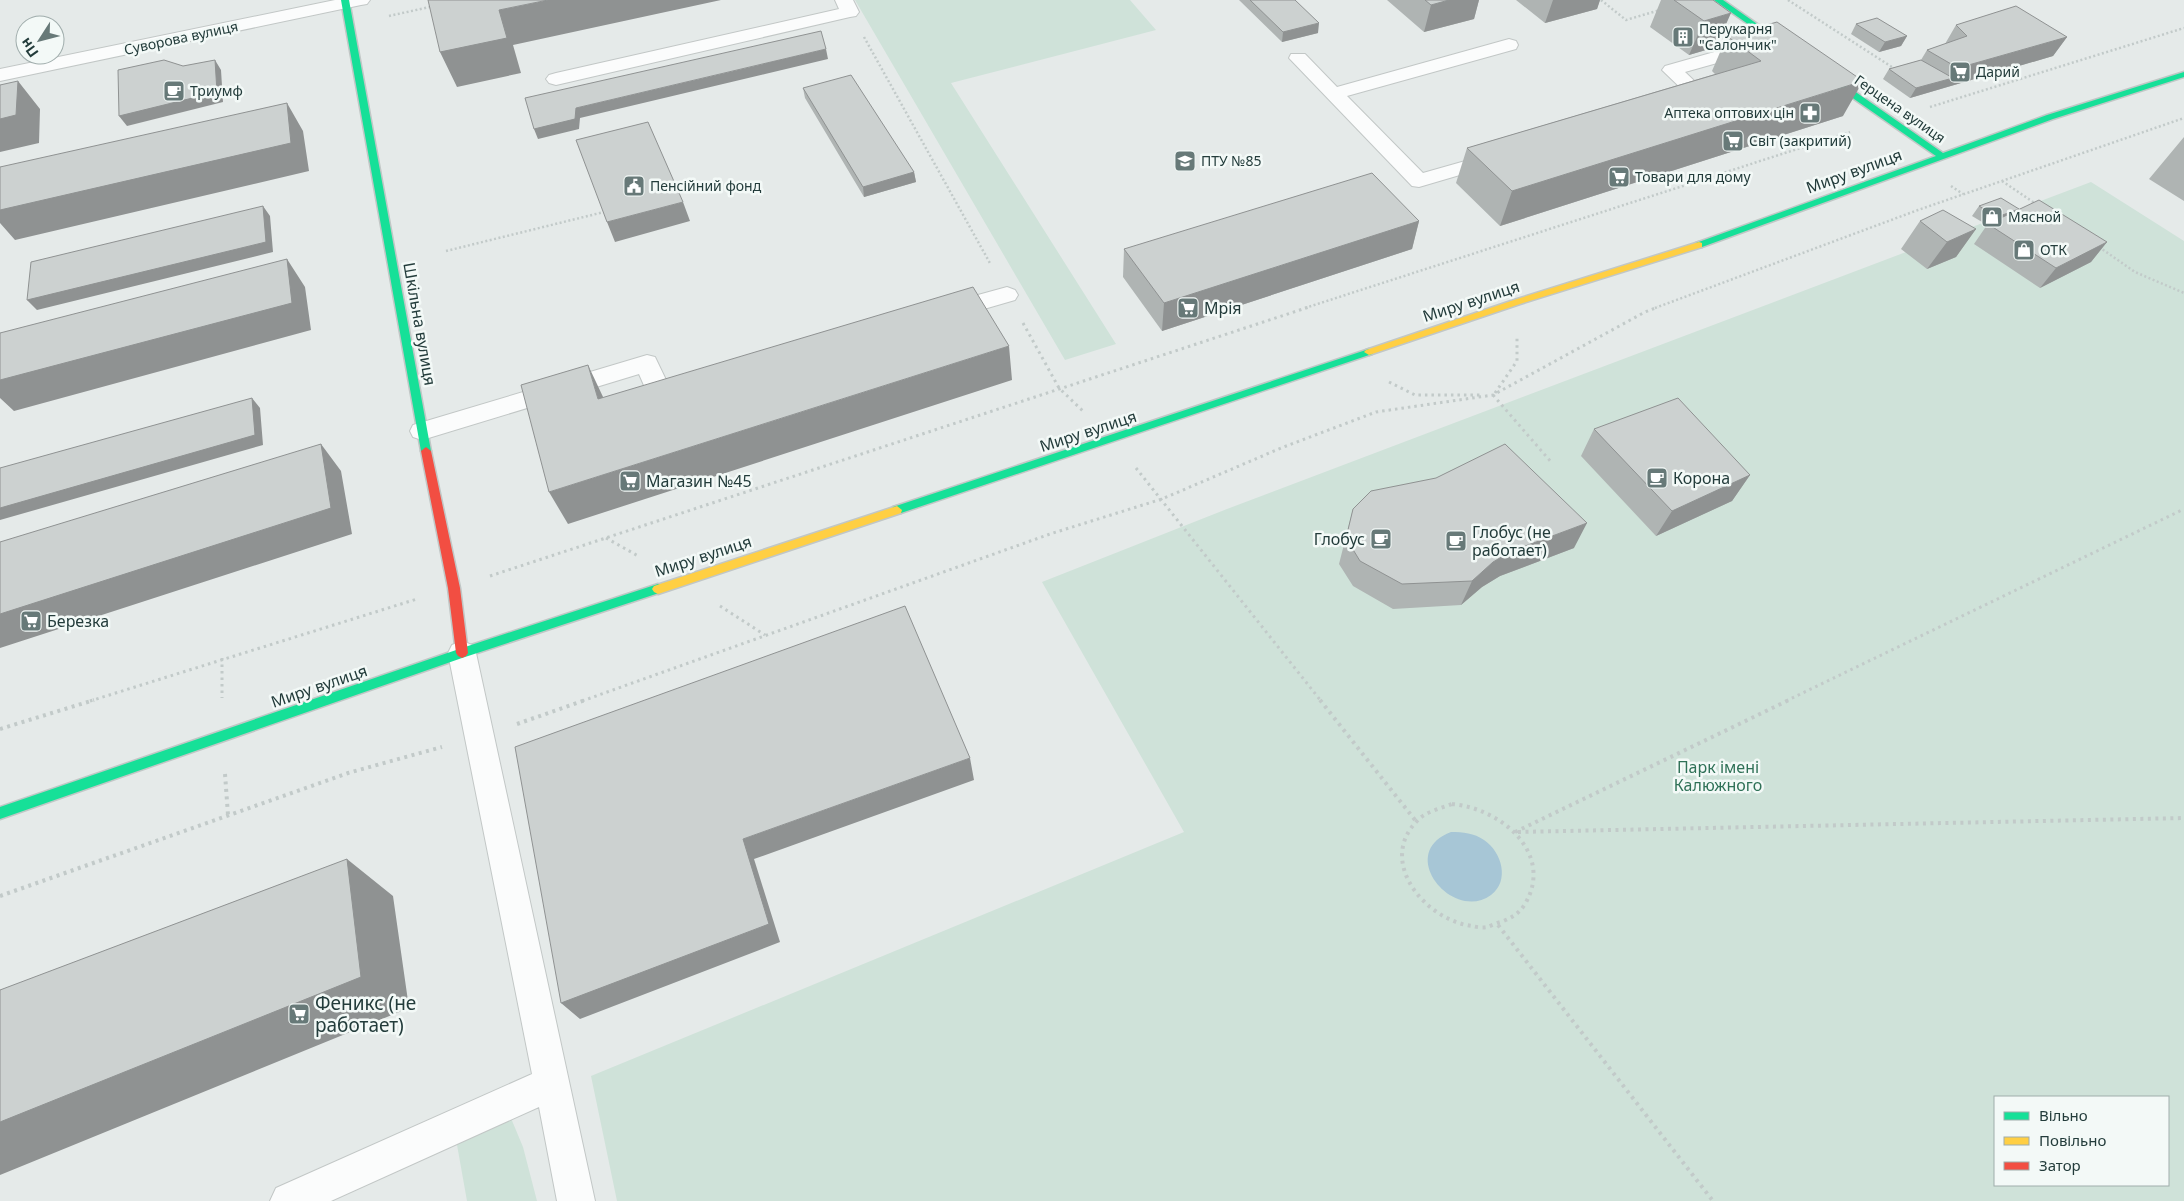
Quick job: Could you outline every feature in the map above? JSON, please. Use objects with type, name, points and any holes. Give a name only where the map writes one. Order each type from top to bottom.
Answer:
[{"type":"street","points":[[1718,0],[1796,54]]},
{"type":"street","name":"Суворова вулиця","points":[[0,75],[351,1]]},
{"type":"street","name":"Шкільна вулиця","points":[[351,1],[422,431],[454,588],[462,653]]},
{"type":"street","points":[[556,78],[847,6]]},
{"type":"street","points":[[1663,107],[1700,96],[1672,70],[1776,40]]},
{"type":"street","points":[[1334,94],[1509,46]]},
{"type":"street","points":[[1298,58],[1419,181],[1513,153]]},
{"type":"street","name":"Герцена вулиця","points":[[1812,66],[1942,156]]},
{"type":"street","name":"Миру вулиця","points":[[0,813],[462,653],[1112,440],[1517,302],[1606,276],[1703,244],[2050,117],[2184,74]]},
{"type":"street","points":[[923,319],[1007,295]]},
{"type":"street","points":[[422,431],[648,364],[659,394],[706,380]]},
{"type":"street","points":[[462,653],[478,738],[553,1083],[576,1201]]},
{"type":"street","points":[[289,1201],[553,1083]]},
{"type":"path","points":[[1601,0],[1626,20],[1668,8]]},
{"type":"path","points":[[1788,0],[1895,69]]},
{"type":"path","points":[[847,6],[1059,388]]},
{"type":"path","points":[[0,729],[222,658],[454,588],[1059,388],[1889,120],[2184,28]]},
{"type":"path","points":[[0,896],[348,773],[478,738],[1050,534],[1162,499],[1281,448],[1376,412],[1493,395],[1645,312],[2002,180],[2184,118]]},
{"type":"path","points":[[2002,180],[2041,208]]},
{"type":"path","points":[[446,252],[604,212]]},
{"type":"path","points":[[2096,245],[2135,272],[2184,293]]},
{"type":"path","points":[[1493,395],[1517,361],[1517,302]]},
{"type":"path","points":[[1345,361],[1415,395],[1493,395],[1552,463]]},
{"type":"path","points":[[1162,499],[1415,820]]},
{"type":"path","points":[[1515,832],[2184,509]]},
{"type":"path","points":[[1452,804],[1463,805],[1496,816],[1515,832],[1527,848],[1533,869],[1531,894],[1520,912],[1505,923],[1486,928],[1464,926],[1444,919],[1426,906],[1412,890],[1403,872],[1401,853],[1404,836],[1415,820],[1431,809],[1452,804]]},
{"type":"path","points":[[1515,832],[2184,818]]},
{"type":"path","points":[[1498,924],[1713,1201]]},
{"type":"green space","points":[[855,0],[1130,0],[1156,30],[951,83],[1116,344],[1065,360]]},
{"type":"green space","name":"Парк імені Калюжного","points":[[2091,182],[2184,241],[2184,1201],[617,1201],[591,1076],[1184,832],[1042,582],[1227,509]]},
{"type":"green space","points":[[508,1111],[523,1147],[537,1201],[467,1201],[454,1128]]},
{"type":"water","points":[[1451,832],[1472,834],[1484,840],[1495,852],[1499,859],[1502,875],[1497,889],[1491,895],[1476,901],[1461,900],[1447,893],[1436,882],[1429,869],[1428,855],[1435,842]]},
{"type":"building","points":[[428,0],[548,0],[499,10],[507,38],[440,52]]},
{"type":"building","points":[[1250,0],[1295,0],[1319,23],[1283,32]]},
{"type":"building","points":[[1425,0],[1449,0],[1431,5]]},
{"type":"building","points":[[1674,0],[1713,0],[1731,13],[1704,21]]},
{"type":"building","points":[[2016,6],[2067,37],[1958,68],[1927,50],[1967,36],[1956,25]]},
{"type":"building","points":[[1877,18],[1907,36],[1885,42],[1856,24]]},
{"type":"building","points":[[1777,22],[1863,81],[1512,191],[1467,148],[1761,61],[1727,36]]},
{"type":"building","points":[[821,31],[826,49],[576,108],[575,119],[534,129],[525,98]]},
{"type":"building","name":"Триумф","points":[[164,60],[183,66],[215,60],[217,92],[119,116],[118,70]]},
{"type":"building","points":[[1921,60],[1953,78],[1916,88],[1889,69]]},
{"type":"building","points":[[851,75],[914,172],[863,187],[803,88]]},
{"type":"building","points":[[18,81],[16,115],[0,119],[0,85]]},
{"type":"building","points":[[287,103],[291,143],[0,210],[0,167]]},
{"type":"building","name":"Пенсійний фонд","points":[[648,122],[683,202],[607,222],[576,140]]},
{"type":"building","points":[[1372,173],[1419,221],[1164,303],[1124,249]]},
{"type":"building","points":[[2001,198],[2019,209],[1997,217],[1979,206]]},
{"type":"building","points":[[2039,200],[2107,242],[2056,268],[1988,224]]},
{"type":"building","points":[[263,206],[266,242],[27,300],[31,262]]},
{"type":"building","points":[[1943,210],[1976,229],[1947,242],[1920,221]]},
{"type":"building","points":[[287,259],[292,303],[0,380],[0,333]]},
{"type":"building","points":[[973,287],[1009,346],[549,492],[521,385],[588,365],[598,399]]},
{"type":"building","points":[[252,398],[255,435],[0,508],[0,468]]},
{"type":"building","points":[[1678,398],[1750,475],[1672,511],[1594,429]]},
{"type":"building","points":[[321,444],[331,508],[0,614],[0,542]]},
{"type":"building","name":"Глобус (не работает)","points":[[1505,444],[1587,523],[1512,551],[1493,562],[1472,581],[1402,584],[1360,561],[1346,538],[1353,509],[1371,491],[1436,478]]},
{"type":"building","points":[[905,606],[970,758],[743,839],[769,924],[561,1003],[515,747]]},
{"type":"building","points":[[347,859],[361,977],[0,1122],[0,990]]},
{"type":"traffic: fast","points":[[345,0],[426,451]]},
{"type":"traffic: fast","points":[[1718,0],[1789,49]]},
{"type":"traffic: fast","points":[[1824,74],[1942,156]]},
{"type":"traffic: fast","points":[[1699,245],[2050,117],[2184,74]]},
{"type":"traffic: fast","points":[[897,510],[1369,352]]},
{"type":"traffic: fast","points":[[0,813],[462,653],[658,589]]},
{"type":"traffic: slow","points":[[1369,352],[1517,302],[1699,245]]},
{"type":"traffic: slow","points":[[658,589],[897,510]]},
{"type":"traffic: jam","points":[[426,451],[454,588],[462,653]]},
{"type":"place","name":"Перукарня \"Салончик\"","points":[[1683,37]]},
{"type":"place","name":"Дарий","points":[[1960,72]]},
{"type":"place","name":"Триумф","points":[[174,91]]},
{"type":"place","name":"Аптека оптових цін","points":[[1810,113]]},
{"type":"place","name":"Світ (закритий)","points":[[1733,141]]},
{"type":"place","name":"ПТУ №85","points":[[1185,161]]},
{"type":"place","name":"Товари для дому","points":[[1619,177]]},
{"type":"place","name":"Пенсійний фонд","points":[[634,186]]},
{"type":"place","name":"Мясной","points":[[1992,217]]},
{"type":"place","name":"ОТК","points":[[2024,250]]},
{"type":"place","name":"Мрія","points":[[1188,308]]},
{"type":"place","name":"Корона","points":[[1657,478]]},
{"type":"place","name":"Магазин №45","points":[[630,481]]},
{"type":"place","name":"Глобус","points":[[1381,539]]},
{"type":"place","name":"Глобус (не работает)","points":[[1456,541]]},
{"type":"place","name":"Березка","points":[[31,621]]},
{"type":"place","name":"Феникс (не работает)","points":[[299,1014]]}]
